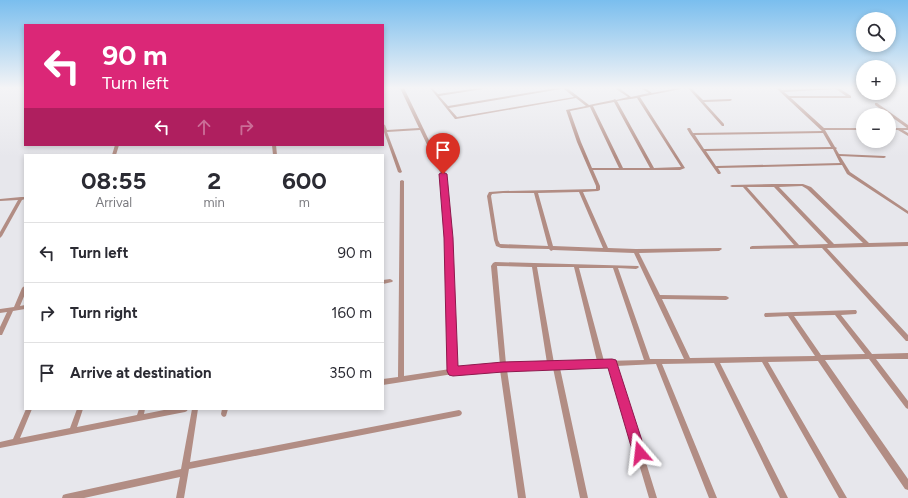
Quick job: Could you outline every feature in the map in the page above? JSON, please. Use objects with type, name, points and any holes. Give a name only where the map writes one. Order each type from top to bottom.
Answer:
[{"type":"street","points":[[413,111],[442,172],[444,181],[448,238],[453,371]]},
{"type":"street","points":[[450,111],[454,118],[496,111]]},
{"type":"street","points":[[568,111],[599,189],[596,191],[493,192],[490,194],[498,245],[505,247],[636,251],[719,249]]},
{"type":"street","points":[[592,111],[622,169]]},
{"type":"street","points":[[621,111],[653,169]]},
{"type":"street","points":[[591,169],[680,169],[684,166],[648,111]]},
{"type":"street","points":[[711,111],[723,125]]},
{"type":"street","points":[[804,111],[824,131],[851,175],[908,213]]},
{"type":"street","points":[[886,111],[908,128]]},
{"type":"street","points":[[898,129],[908,128]]},
{"type":"street","points":[[400,172],[384,131],[421,129]]},
{"type":"street","points":[[689,129],[719,173]]},
{"type":"street","points":[[692,134],[856,129]]},
{"type":"street","points":[[898,129],[908,135]]},
{"type":"street","points":[[703,150],[835,148]]},
{"type":"street","points":[[838,155],[884,157]]},
{"type":"street","points":[[715,167],[843,164]]},
{"type":"street","points":[[401,379],[402,181]]},
{"type":"street","points":[[775,185],[833,246]]},
{"type":"street","points":[[732,186],[806,186],[868,245]]},
{"type":"street","points":[[744,186],[798,247]]},
{"type":"street","points":[[582,191],[606,250]]},
{"type":"street","points":[[536,192],[551,249]]},
{"type":"street","points":[[0,200],[23,198]]},
{"type":"street","points":[[0,236],[23,198]]},
{"type":"street","points":[[752,248],[908,244]]},
{"type":"street","points":[[823,246],[908,339]]},
{"type":"street","points":[[636,251],[688,361]]},
{"type":"street","points":[[522,498],[503,367],[494,266],[495,264],[498,264],[636,267]]},
{"type":"street","points":[[534,265],[553,366],[584,498]]},
{"type":"street","points":[[576,266],[601,363]]},
{"type":"street","points":[[615,267],[648,362]]},
{"type":"street","points":[[384,282],[390,281]]},
{"type":"street","points":[[0,333],[24,290]]},
{"type":"street","points":[[659,297],[726,298]]},
{"type":"street","points":[[0,311],[24,308]]},
{"type":"street","points":[[766,315],[854,312]]},
{"type":"street","points":[[837,313],[908,406]]},
{"type":"street","points":[[790,315],[908,486]]},
{"type":"street","points":[[384,382],[453,371],[503,367],[601,363],[908,356]]},
{"type":"street","points":[[764,360],[844,498]]},
{"type":"street","points":[[716,361],[784,498]]},
{"type":"street","points":[[658,362],[713,498]]},
{"type":"street","points":[[612,363],[653,498]]},
{"type":"street","points":[[15,442],[29,410]]},
{"type":"street","points":[[72,431],[80,410]]},
{"type":"street","points":[[140,418],[142,410]]},
{"type":"street","points":[[0,445],[180,410]]},
{"type":"street","points":[[180,498],[195,410]]},
{"type":"street","points":[[66,498],[185,469],[459,413]]},
{"type":"route","points":[[443,174],[448,238],[453,371],[503,367],[612,363],[640,453]]}]
